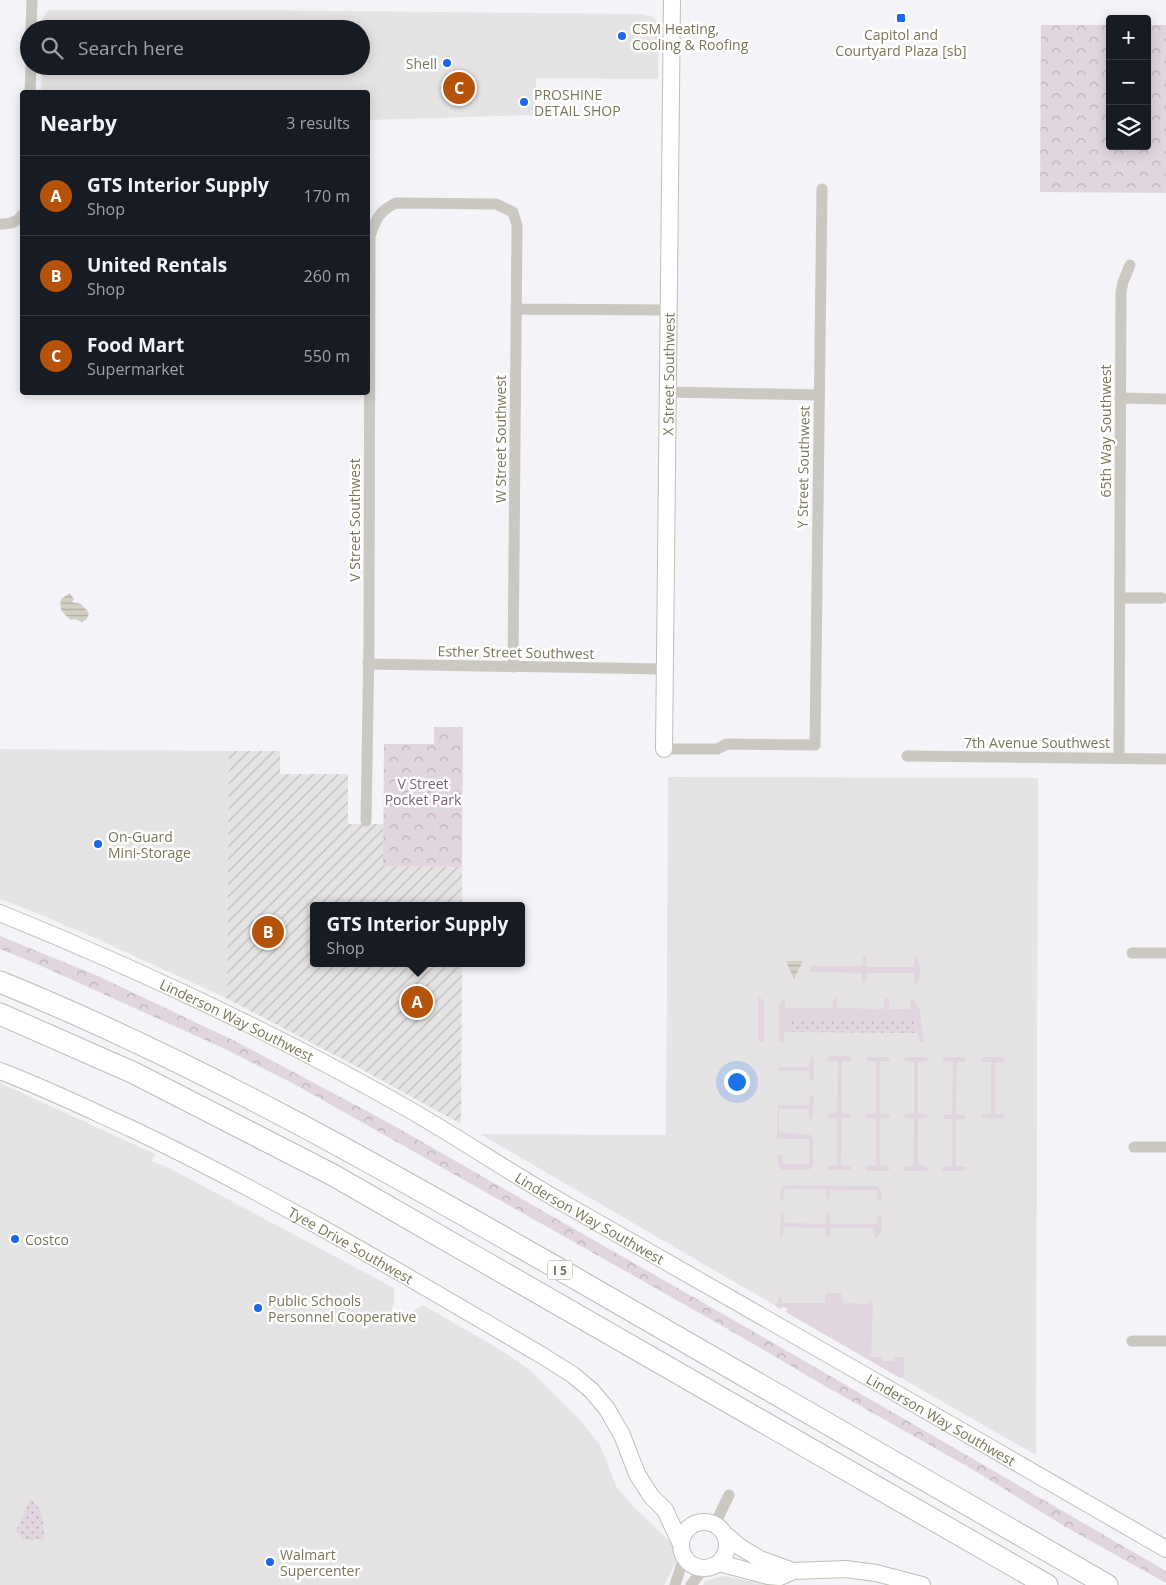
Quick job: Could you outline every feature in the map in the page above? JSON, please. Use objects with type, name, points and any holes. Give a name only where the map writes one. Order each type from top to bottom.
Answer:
[{"type":"highway","name":"I 5","points":[[0,982],[121,1035],[228,1086],[395,1175],[1107,1585]]},
{"type":"highway","name":"I 5","points":[[0,1014],[134,1073],[333,1175],[1047,1585]]},
{"type":"street","points":[[31,20],[32,0]]},
{"type":"street","name":"X Street Southwest","points":[[664,749],[672,0]]},
{"type":"street","points":[[30,90],[31,75]]},
{"type":"street","name":"Y Street Southwest","points":[[664,749],[718,749],[727,744],[815,745],[822,189]]},
{"type":"street","name":"V Street Southwest","points":[[370,236],[375,220],[384,208],[396,203],[496,204],[513,212]]},
{"type":"street","name":"W Street Southwest","points":[[513,212],[517,225],[513,667]]},
{"type":"street","points":[[0,224],[9,224],[20,219]]},
{"type":"street","name":"65th Way Southwest","points":[[1119,758],[1121,292],[1130,265]]},
{"type":"street","points":[[516,309],[668,310]]},
{"type":"street","points":[[668,392],[819,395]]},
{"type":"street","name":"V Street Southwest","points":[[366,821],[369,395]]},
{"type":"street","points":[[1120,398],[1166,399]]},
{"type":"street","points":[[1120,598],[1162,598]]},
{"type":"street","name":"Esther Street Southwest","points":[[368,664],[664,669]]},
{"type":"street","name":"7th Avenue Southwest","points":[[907,756],[1166,759]]},
{"type":"street","name":"Linderson Way Southwest","points":[[0,913],[228,1014],[396,1102],[524,1180],[1166,1549]]},
{"type":"street","points":[[1132,953],[1166,953]]},
{"type":"street","name":"Tyee Drive Southwest","points":[[0,1071],[97,1113],[218,1172],[312,1222],[573,1374],[607,1409],[622,1435],[637,1474],[651,1496],[665,1510],[682,1550]]},
{"type":"street","points":[[1134,1147],[1166,1147]]},
{"type":"street","points":[[1132,1341],[1166,1341]]},
{"type":"street","points":[[714,1527],[729,1495]]},
{"type":"street","points":[[665,1510],[714,1527],[740,1547],[760,1559],[793,1571],[846,1569],[876,1573],[922,1585]]},
{"type":"street","points":[[675,1585],[682,1550],[682,1535],[693,1524],[714,1527],[728,1543],[727,1550],[690,1585]]},
{"type":"street","points":[[682,1550],[696,1567],[711,1566],[780,1577],[793,1571]]},
{"type":"shaded area","points":[[254,10],[641,14],[653,17],[659,24],[658,79],[536,78],[536,115],[370,120],[370,90],[41,90],[42,75],[370,75],[370,20],[43,20],[47,11]]},
{"type":"shaded area","points":[[70,593],[74,599],[72,602],[81,604],[89,613],[87,619],[82,622],[75,619],[71,620],[61,609],[61,599]]},
{"type":"shaded area","points":[[0,749],[229,751],[227,990],[224,997],[97,939],[0,899]]},
{"type":"shaded area","points":[[229,751],[280,751],[280,774],[348,774],[348,824],[383,824],[384,866],[462,867],[462,902],[310,902],[310,967],[462,967],[461,1124],[224,997],[227,990]]},
{"type":"shaded area","points":[[668,777],[1038,778],[1036,1455],[786,1312],[788,1309],[782,1306],[781,1309],[480,1134],[666,1135]]},
{"type":"shaded area","points":[[786,961],[803,961],[794,979]]},
{"type":"shaded area","points":[[0,1083],[155,1154],[152,1161],[171,1169],[394,1288],[394,1304],[391,1310],[403,1318],[423,1305],[504,1352],[530,1370],[579,1419],[601,1447],[617,1488],[679,1550],[675,1564],[664,1585],[0,1585]]},
{"type":"shaded area","points":[[724,1576],[770,1585],[703,1585],[705,1581]]},
{"type":"green space","points":[[1041,25],[1106,25],[1106,150],[1151,150],[1151,25],[1166,25],[1166,193],[1040,192]]},
{"type":"green space","name":"V Street Pocket Park","points":[[434,727],[463,727],[462,867],[383,866],[384,744],[434,744]]},
{"type":"green space","points":[[0,936],[98,976],[235,1041],[391,1124],[1166,1571],[1166,1583],[1064,1526],[970,1468],[726,1328],[296,1085],[223,1048],[0,949]]},
{"type":"green space","points":[[865,956],[867,967],[914,967],[914,958],[916,957],[920,970],[919,980],[917,983],[914,983],[914,973],[867,973],[866,982],[864,983],[862,982],[862,973],[810,972],[810,966],[862,966],[863,957]]},
{"type":"green space","points":[[758,997],[764,1003],[764,1041],[762,1042],[758,1041]]},
{"type":"green space","points":[[834,998],[837,999],[837,1008],[884,1009],[884,1000],[887,998],[889,999],[889,1009],[910,1009],[910,1001],[913,999],[919,1007],[924,1043],[919,1042],[916,1020],[792,1020],[792,1032],[784,1032],[784,1041],[779,1042],[779,1006],[782,999],[785,1000],[785,1008],[832,1008]]},
{"type":"green space","points":[[792,1020],[916,1020],[917,1033],[792,1032]]},
{"type":"green space","points":[[829,1056],[850,1056],[852,1058],[851,1061],[842,1061],[842,1113],[850,1114],[852,1117],[842,1118],[841,1165],[851,1166],[850,1170],[829,1170],[827,1168],[828,1166],[837,1165],[837,1118],[829,1118],[827,1116],[829,1113],[837,1113],[838,1061],[828,1061],[827,1058]]},
{"type":"green space","points":[[810,1057],[814,1058],[814,1079],[812,1081],[809,1079],[809,1071],[778,1071],[778,1067],[809,1067]]},
{"type":"green space","points":[[868,1057],[890,1058],[889,1061],[880,1062],[880,1114],[888,1114],[890,1117],[880,1119],[880,1165],[888,1166],[890,1168],[888,1171],[867,1171],[865,1169],[867,1166],[876,1165],[876,1118],[867,1118],[865,1116],[876,1113],[876,1062],[867,1061]]},
{"type":"green space","points":[[906,1057],[928,1058],[927,1061],[918,1062],[918,1114],[928,1115],[928,1117],[918,1119],[918,1165],[926,1166],[928,1168],[927,1171],[905,1171],[903,1169],[904,1166],[913,1166],[914,1119],[905,1118],[904,1116],[914,1113],[914,1062],[904,1061]]},
{"type":"green space","points":[[945,1057],[964,1057],[967,1060],[965,1062],[957,1062],[956,1114],[965,1115],[966,1117],[964,1119],[956,1119],[956,1166],[965,1167],[964,1171],[943,1171],[942,1169],[943,1167],[952,1166],[952,1119],[944,1119],[943,1115],[952,1114],[953,1062],[943,1061]]},
{"type":"green space","points":[[983,1057],[1003,1057],[1005,1059],[1004,1062],[995,1063],[995,1114],[1003,1114],[1005,1116],[1003,1119],[981,1118],[981,1115],[991,1114],[991,1062],[981,1062]]},
{"type":"green space","points":[[810,1095],[814,1097],[812,1119],[809,1118],[809,1109],[779,1109],[779,1132],[811,1135],[813,1138],[813,1167],[808,1170],[782,1170],[778,1165],[777,1156],[780,1154],[783,1156],[783,1164],[809,1164],[809,1139],[777,1139],[778,1105],[809,1105]]},
{"type":"green space","points":[[787,1185],[877,1186],[882,1192],[882,1199],[879,1200],[877,1198],[877,1190],[830,1190],[830,1198],[827,1200],[826,1189],[784,1189],[784,1199],[781,1200],[781,1191]]},
{"type":"green space","points":[[781,1213],[783,1213],[784,1223],[825,1224],[827,1213],[830,1215],[830,1224],[877,1224],[877,1216],[881,1214],[882,1229],[878,1237],[874,1238],[873,1228],[830,1228],[830,1236],[826,1238],[825,1228],[784,1227],[782,1238],[780,1237]]},
{"type":"green space","points":[[841,1293],[843,1303],[868,1304],[869,1299],[873,1303],[871,1357],[881,1357],[883,1361],[894,1361],[895,1357],[904,1357],[904,1377],[900,1378],[786,1312],[788,1309],[782,1306],[781,1309],[775,1306],[781,1294],[782,1303],[825,1303],[825,1294]]},
{"type":"green space","points":[[30,1500],[35,1503],[41,1512],[44,1540],[35,1539],[33,1541],[23,1539],[16,1531]]},
{"type":"place","name":"Capitol and Courtyard Plaza [sb]","points":[[901,18]]},
{"type":"place","name":"CSM Heating, Cooling & Roofing","points":[[622,36]]},
{"type":"place","name":"Shell","points":[[447,63]]},
{"type":"place","name":"Food Mart","points":[[459,88]]},
{"type":"place","name":"PROSHINE DETAIL SHOP","points":[[524,102]]},
{"type":"place","name":"On-Guard Mini-Storage","points":[[98,844]]},
{"type":"place","name":"United Rentals","points":[[268,932]]},
{"type":"place","name":"GTS Interior Supply","points":[[417,1002]]},
{"type":"place","name":"Costco","points":[[15,1239]]},
{"type":"place","name":"Public Schools Personnel Cooperative","points":[[258,1308]]},
{"type":"place","name":"Walmart Supercenter","points":[[270,1562]]}]
